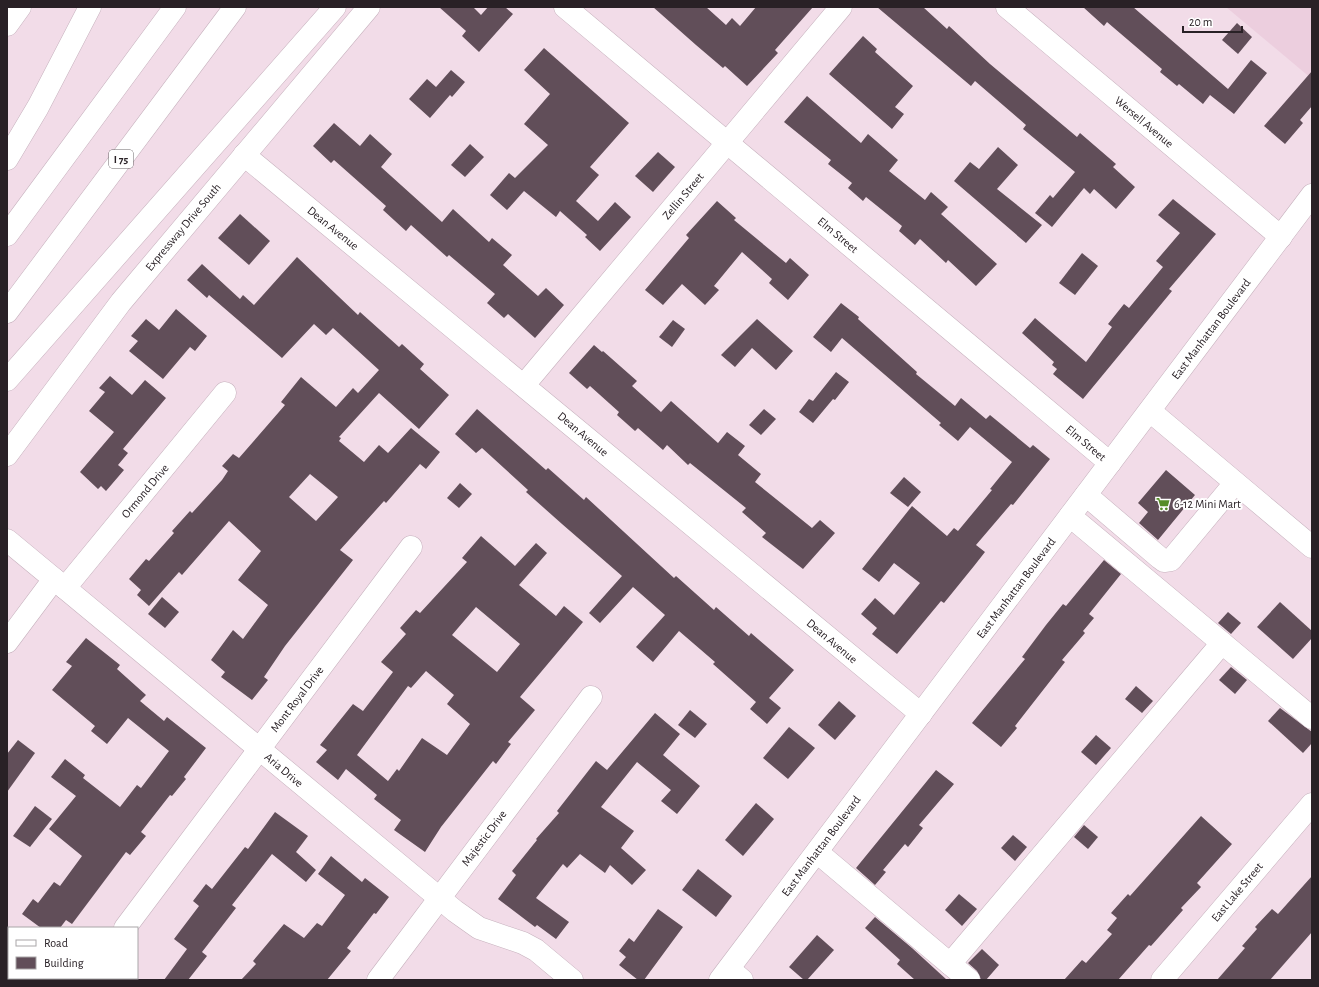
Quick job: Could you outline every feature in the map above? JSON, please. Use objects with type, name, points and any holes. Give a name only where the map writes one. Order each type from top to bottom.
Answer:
[{"type":"main road","points":[[7,25],[20,7]]},
{"type":"main road","points":[[7,159],[38,107],[90,7]]},
{"type":"main road","points":[[7,235],[175,7]]},
{"type":"main road","name":"I 75","points":[[7,312],[235,7]]},
{"type":"main road","points":[[7,380],[335,7]]},
{"type":"main road","name":"Expressway Drive South","points":[[7,455],[121,302],[369,7]]},
{"type":"main road","name":"Elm Street","points":[[565,7],[1110,463]]},
{"type":"main road","name":"Zellin Street","points":[[524,385],[841,7]]},
{"type":"main road","name":"Wersell Avenue","points":[[1007,7],[1281,237]]},
{"type":"main road","name":"Dean Avenue","points":[[244,155],[921,714]]},
{"type":"main road","name":"East Manhattan Boulevard","points":[[730,976],[817,852],[1312,195]]},
{"type":"main road","name":"Ormond Drive","points":[[7,642],[225,393]]},
{"type":"main road","points":[[1150,411],[1312,547]]},
{"type":"main road","points":[[1086,495],[1160,558],[1167,561],[1171,560],[1235,483]]},
{"type":"main road","points":[[1070,516],[1312,718]]},
{"type":"main road","name":"Aria Drive","points":[[7,540],[439,898],[479,928],[524,943],[536,950],[572,980]]},
{"type":"main road","name":"Mont Royal Drive","points":[[126,927],[411,546]]},
{"type":"main road","points":[[950,964],[1222,643]]},
{"type":"main road","name":"Majestic Drive","points":[[378,980],[591,697]]},
{"type":"main road","name":"East Lake Street","points":[[1162,980],[1312,804]]},
{"type":"main road","points":[[817,852],[970,980]]},
{"type":"shaded area","points":[[1226,7],[1312,7],[1312,79]]},
{"type":"building","points":[[439,7],[473,7],[481,15],[488,7],[505,7],[513,14],[479,52],[462,36],[466,31]]},
{"type":"building","points":[[653,7],[706,7],[726,25],[732,18],[740,26],[756,7],[813,7],[775,50],[778,53],[747,86],[725,66],[723,68]]},
{"type":"building","points":[[877,7],[923,7],[947,29],[949,26],[990,64],[1077,137],[1080,133],[1116,164],[1113,167],[1135,187],[1116,209],[1094,189],[1090,194],[1084,188],[1052,227],[1035,213],[1050,195],[1053,198],[1075,172],[1023,129],[1026,125],[975,81],[971,86]]},
{"type":"building","points":[[1083,7],[1133,7],[1228,89],[1251,60],[1267,73],[1234,114],[1210,95],[1203,104],[1179,84],[1177,86],[1160,72],[1162,69],[1107,22],[1104,26]]},
{"type":"building","points":[[1237,23],[1252,37],[1238,54],[1222,40]]},
{"type":"building","points":[[863,36],[877,49],[875,52],[913,86],[895,107],[904,114],[892,129],[829,74]]},
{"type":"building","points":[[544,48],[629,123],[590,167],[599,175],[576,201],[598,221],[615,202],[631,217],[600,251],[585,237],[587,235],[560,211],[556,217],[524,191],[507,210],[490,195],[509,173],[515,178],[548,145],[524,124],[550,94],[524,70]]},
{"type":"building","points":[[451,70],[465,82],[452,97],[450,95],[430,118],[409,99],[427,79],[436,87]]},
{"type":"building","points":[[1312,71],[1312,106],[1300,120],[1303,123],[1285,144],[1264,126]]},
{"type":"building","points":[[807,96],[861,143],[868,134],[898,160],[889,171],[925,200],[931,192],[948,207],[941,214],[997,264],[976,286],[948,260],[946,263],[920,239],[915,245],[899,231],[902,226],[866,197],[863,201],[848,188],[852,183],[828,164],[831,160],[784,122]]},
{"type":"building","points":[[334,123],[360,146],[370,134],[392,154],[381,167],[442,222],[453,209],[489,242],[492,238],[512,255],[503,265],[538,296],[546,288],[564,305],[535,338],[508,314],[504,318],[487,303],[495,294],[449,255],[447,257],[411,225],[406,231],[383,210],[386,206],[334,160],[331,163],[313,146]]},
{"type":"building","points":[[470,144],[484,157],[465,177],[451,165]]},
{"type":"building","points":[[998,147],[1018,165],[997,189],[1042,225],[1026,243],[954,181],[970,162],[979,169]]},
{"type":"building","points":[[658,152],[675,167],[653,192],[635,176]]},
{"type":"building","points":[[1173,199],[1216,234],[1169,289],[1172,291],[1083,399],[1053,374],[1057,369],[1052,365],[1054,362],[1022,333],[1035,318],[1086,362],[1112,327],[1108,324],[1124,304],[1129,308],[1163,267],[1156,261],[1180,233],[1158,215]]},
{"type":"building","points":[[717,201],[736,218],[734,220],[786,263],[790,258],[809,275],[788,300],[769,283],[772,279],[742,252],[714,286],[719,290],[705,305],[682,284],[663,305],[645,290],[689,238],[686,235]]},
{"type":"building","points":[[240,214],[270,241],[249,265],[218,238]]},
{"type":"building","points":[[1082,253],[1098,266],[1075,295],[1059,283]]},
{"type":"building","points":[[297,257],[358,315],[360,312],[399,347],[402,344],[424,364],[420,369],[449,395],[419,429],[379,393],[339,437],[341,438],[339,441],[364,462],[379,445],[388,453],[411,428],[440,452],[426,469],[420,464],[386,503],[384,501],[340,550],[353,560],[285,646],[264,677],[268,680],[252,700],[221,677],[225,672],[211,660],[233,630],[243,639],[268,605],[238,580],[261,551],[229,521],[182,575],[179,572],[149,606],[137,595],[141,590],[129,579],[146,559],[149,561],[174,533],[172,531],[190,511],[192,513],[222,480],[228,471],[222,466],[233,454],[239,458],[285,405],[281,402],[301,377],[336,407],[353,388],[358,393],[379,370],[333,328],[326,335],[314,324],[282,358],[209,295],[207,298],[187,280],[202,264],[240,299],[243,295],[254,305]],"holes":[[[310,474],[338,497],[316,521],[289,497]]]},
{"type":"building","points":[[841,303],[859,317],[858,319],[917,372],[916,374],[955,406],[961,398],[986,419],[990,415],[1030,448],[1033,445],[1050,459],[1013,505],[1011,504],[976,545],[985,552],[944,603],[941,601],[897,654],[872,634],[877,628],[861,614],[875,598],[894,615],[920,583],[894,563],[879,582],[862,569],[912,506],[947,536],[954,528],[958,531],[992,490],[990,489],[1012,462],[970,427],[958,441],[939,425],[941,423],[842,338],[831,352],[813,337]]},
{"type":"building","points":[[176,309],[207,336],[195,351],[190,347],[163,379],[129,351],[138,341],[131,336],[146,319],[159,330]]},
{"type":"building","points":[[757,319],[793,351],[776,370],[752,348],[735,367],[721,355]]},
{"type":"building","points":[[673,320],[685,329],[672,347],[659,337]]},
{"type":"building","points":[[594,345],[637,381],[632,386],[661,412],[671,401],[718,443],[727,432],[745,446],[738,455],[761,474],[755,482],[812,528],[820,520],[835,533],[803,569],[762,537],[766,533],[742,512],[746,508],[690,463],[688,465],[667,445],[663,450],[638,428],[635,431],[617,415],[619,412],[590,386],[587,389],[569,373]]},
{"type":"building","points":[[836,372],[849,382],[835,400],[833,399],[813,423],[799,412],[809,399],[813,401]]},
{"type":"building","points":[[110,376],[132,395],[145,380],[166,398],[123,449],[128,453],[118,465],[124,470],[106,491],[101,486],[98,489],[80,472],[114,432],[89,411],[105,392],[99,388]]},
{"type":"building","points":[[477,409],[546,470],[548,468],[584,500],[586,497],[674,578],[676,576],[714,610],[716,607],[749,636],[751,633],[794,670],[769,698],[781,708],[767,724],[750,709],[756,702],[713,664],[715,662],[679,631],[653,662],[636,647],[665,615],[633,587],[600,623],[589,613],[622,576],[526,492],[528,490],[482,448],[476,453],[455,434]]},
{"type":"building","points":[[764,409],[776,419],[761,435],[749,425]]},
{"type":"building","name":"6-12 Mini Mart","points":[[1166,470],[1195,495],[1158,540],[1139,523],[1148,512],[1138,503]]},
{"type":"building","points":[[904,477],[921,492],[908,507],[890,493]]},
{"type":"building","points":[[460,483],[472,494],[459,508],[447,498]]},
{"type":"building","points":[[481,536],[515,566],[536,543],[547,553],[519,585],[556,616],[564,606],[583,622],[520,697],[535,710],[508,742],[511,744],[496,764],[493,761],[441,827],[425,852],[394,830],[401,820],[374,799],[377,795],[346,769],[338,780],[316,762],[327,750],[320,745],[353,704],[363,711],[393,672],[381,662],[406,634],[400,628],[416,610],[420,613],[467,562],[462,558]],"holes":[[[476,607],[520,644],[497,672],[452,635]],[[426,671],[454,695],[447,704],[470,724],[447,755],[422,738],[399,771],[397,769],[388,781],[357,755],[408,686],[411,688]]]},
{"type":"building","points":[[1104,560],[1121,574],[1089,614],[1094,618],[1083,631],[1085,633],[1062,660],[1065,662],[1015,726],[1017,728],[1001,747],[972,723],[1025,659],[1022,657],[1063,604],[1066,606]]},
{"type":"building","points":[[162,597],[179,612],[165,628],[148,614]]},
{"type":"building","points":[[1280,602],[1312,631],[1312,638],[1293,659],[1257,627]]},
{"type":"building","points":[[1228,612],[1241,623],[1231,634],[1218,623]]},
{"type":"building","points":[[86,638],[120,665],[117,669],[146,695],[140,701],[164,721],[167,717],[206,748],[184,777],[186,779],[172,796],[170,795],[141,832],[146,836],[130,855],[126,852],[72,924],[66,920],[61,927],[40,927],[22,914],[33,899],[38,903],[54,882],[60,886],[82,856],[49,829],[76,796],[51,777],[65,759],[85,775],[83,778],[120,807],[137,785],[141,788],[169,751],[128,718],[107,744],[91,731],[95,726],[52,690],[72,666],[66,662]]},
{"type":"building","points":[[1231,667],[1247,680],[1235,694],[1219,680]]},
{"type":"building","points":[[1136,686],[1153,701],[1142,713],[1125,699]]},
{"type":"building","points":[[839,701],[856,716],[835,740],[818,725]]},
{"type":"building","points":[[1280,708],[1312,732],[1312,743],[1303,753],[1268,721]]},
{"type":"building","points":[[690,710],[707,724],[695,738],[678,725]]},
{"type":"building","points":[[655,713],[680,734],[663,755],[700,786],[677,814],[661,801],[671,790],[637,762],[601,807],[634,831],[621,848],[646,870],[632,885],[610,865],[605,873],[580,854],[567,868],[563,864],[536,898],[569,922],[556,939],[537,925],[535,927],[498,899],[516,875],[512,871],[537,840],[536,839],[559,813],[557,811],[596,761],[607,770]]},
{"type":"building","points":[[789,727],[815,748],[788,779],[763,758]]},
{"type":"building","points":[[1096,735],[1111,748],[1096,765],[1081,752]]},
{"type":"building","points":[[18,740],[35,753],[7,792],[7,754]]},
{"type":"building","points":[[936,770],[954,784],[919,825],[923,828],[908,847],[905,844],[883,870],[886,872],[875,885],[856,868]]},
{"type":"building","points":[[756,803],[774,819],[743,856],[725,840]]},
{"type":"building","points":[[35,806],[52,819],[30,847],[13,836]]},
{"type":"building","points":[[275,812],[308,836],[296,852],[316,870],[306,882],[272,854],[232,905],[236,908],[202,952],[207,956],[188,980],[164,980],[187,949],[174,939],[199,906],[193,901],[206,884],[212,889],[245,847],[248,849]]},
{"type":"building","points":[[1201,816],[1232,844],[1197,883],[1201,887],[1181,908],[1183,910],[1118,980],[1064,980],[1082,960],[1086,963],[1112,934],[1107,930],[1117,918],[1111,913],[1128,894],[1130,896]]},
{"type":"building","points":[[1084,825],[1098,837],[1088,849],[1074,837]]},
{"type":"building","points":[[1013,835],[1027,847],[1015,861],[1001,848]]},
{"type":"building","points":[[331,856],[362,882],[365,878],[389,897],[376,914],[374,913],[347,948],[351,951],[327,980],[241,980],[256,964],[253,961],[284,924],[304,938],[317,923],[322,926],[345,895],[318,874]]},
{"type":"building","points":[[698,869],[732,896],[716,917],[682,890]]},
{"type":"building","points":[[1312,876],[1312,932],[1270,980],[1217,980],[1245,948],[1242,946],[1257,929],[1255,927],[1272,909],[1278,914]]},
{"type":"building","points":[[959,894],[977,909],[962,926],[945,910]]},
{"type":"building","points":[[658,909],[683,927],[644,980],[638,980],[619,965],[626,957],[619,951],[629,938],[634,942]]},
{"type":"building","points":[[875,917],[947,980],[915,980],[897,964],[900,960],[865,928]]},
{"type":"building","points":[[817,935],[834,950],[807,980],[804,980],[789,967]]},
{"type":"building","points":[[982,949],[999,965],[986,980],[981,980],[977,971],[968,963]]},
{"type":"place","name":"6-12 Mini Mart","points":[[1163,504]]}]
